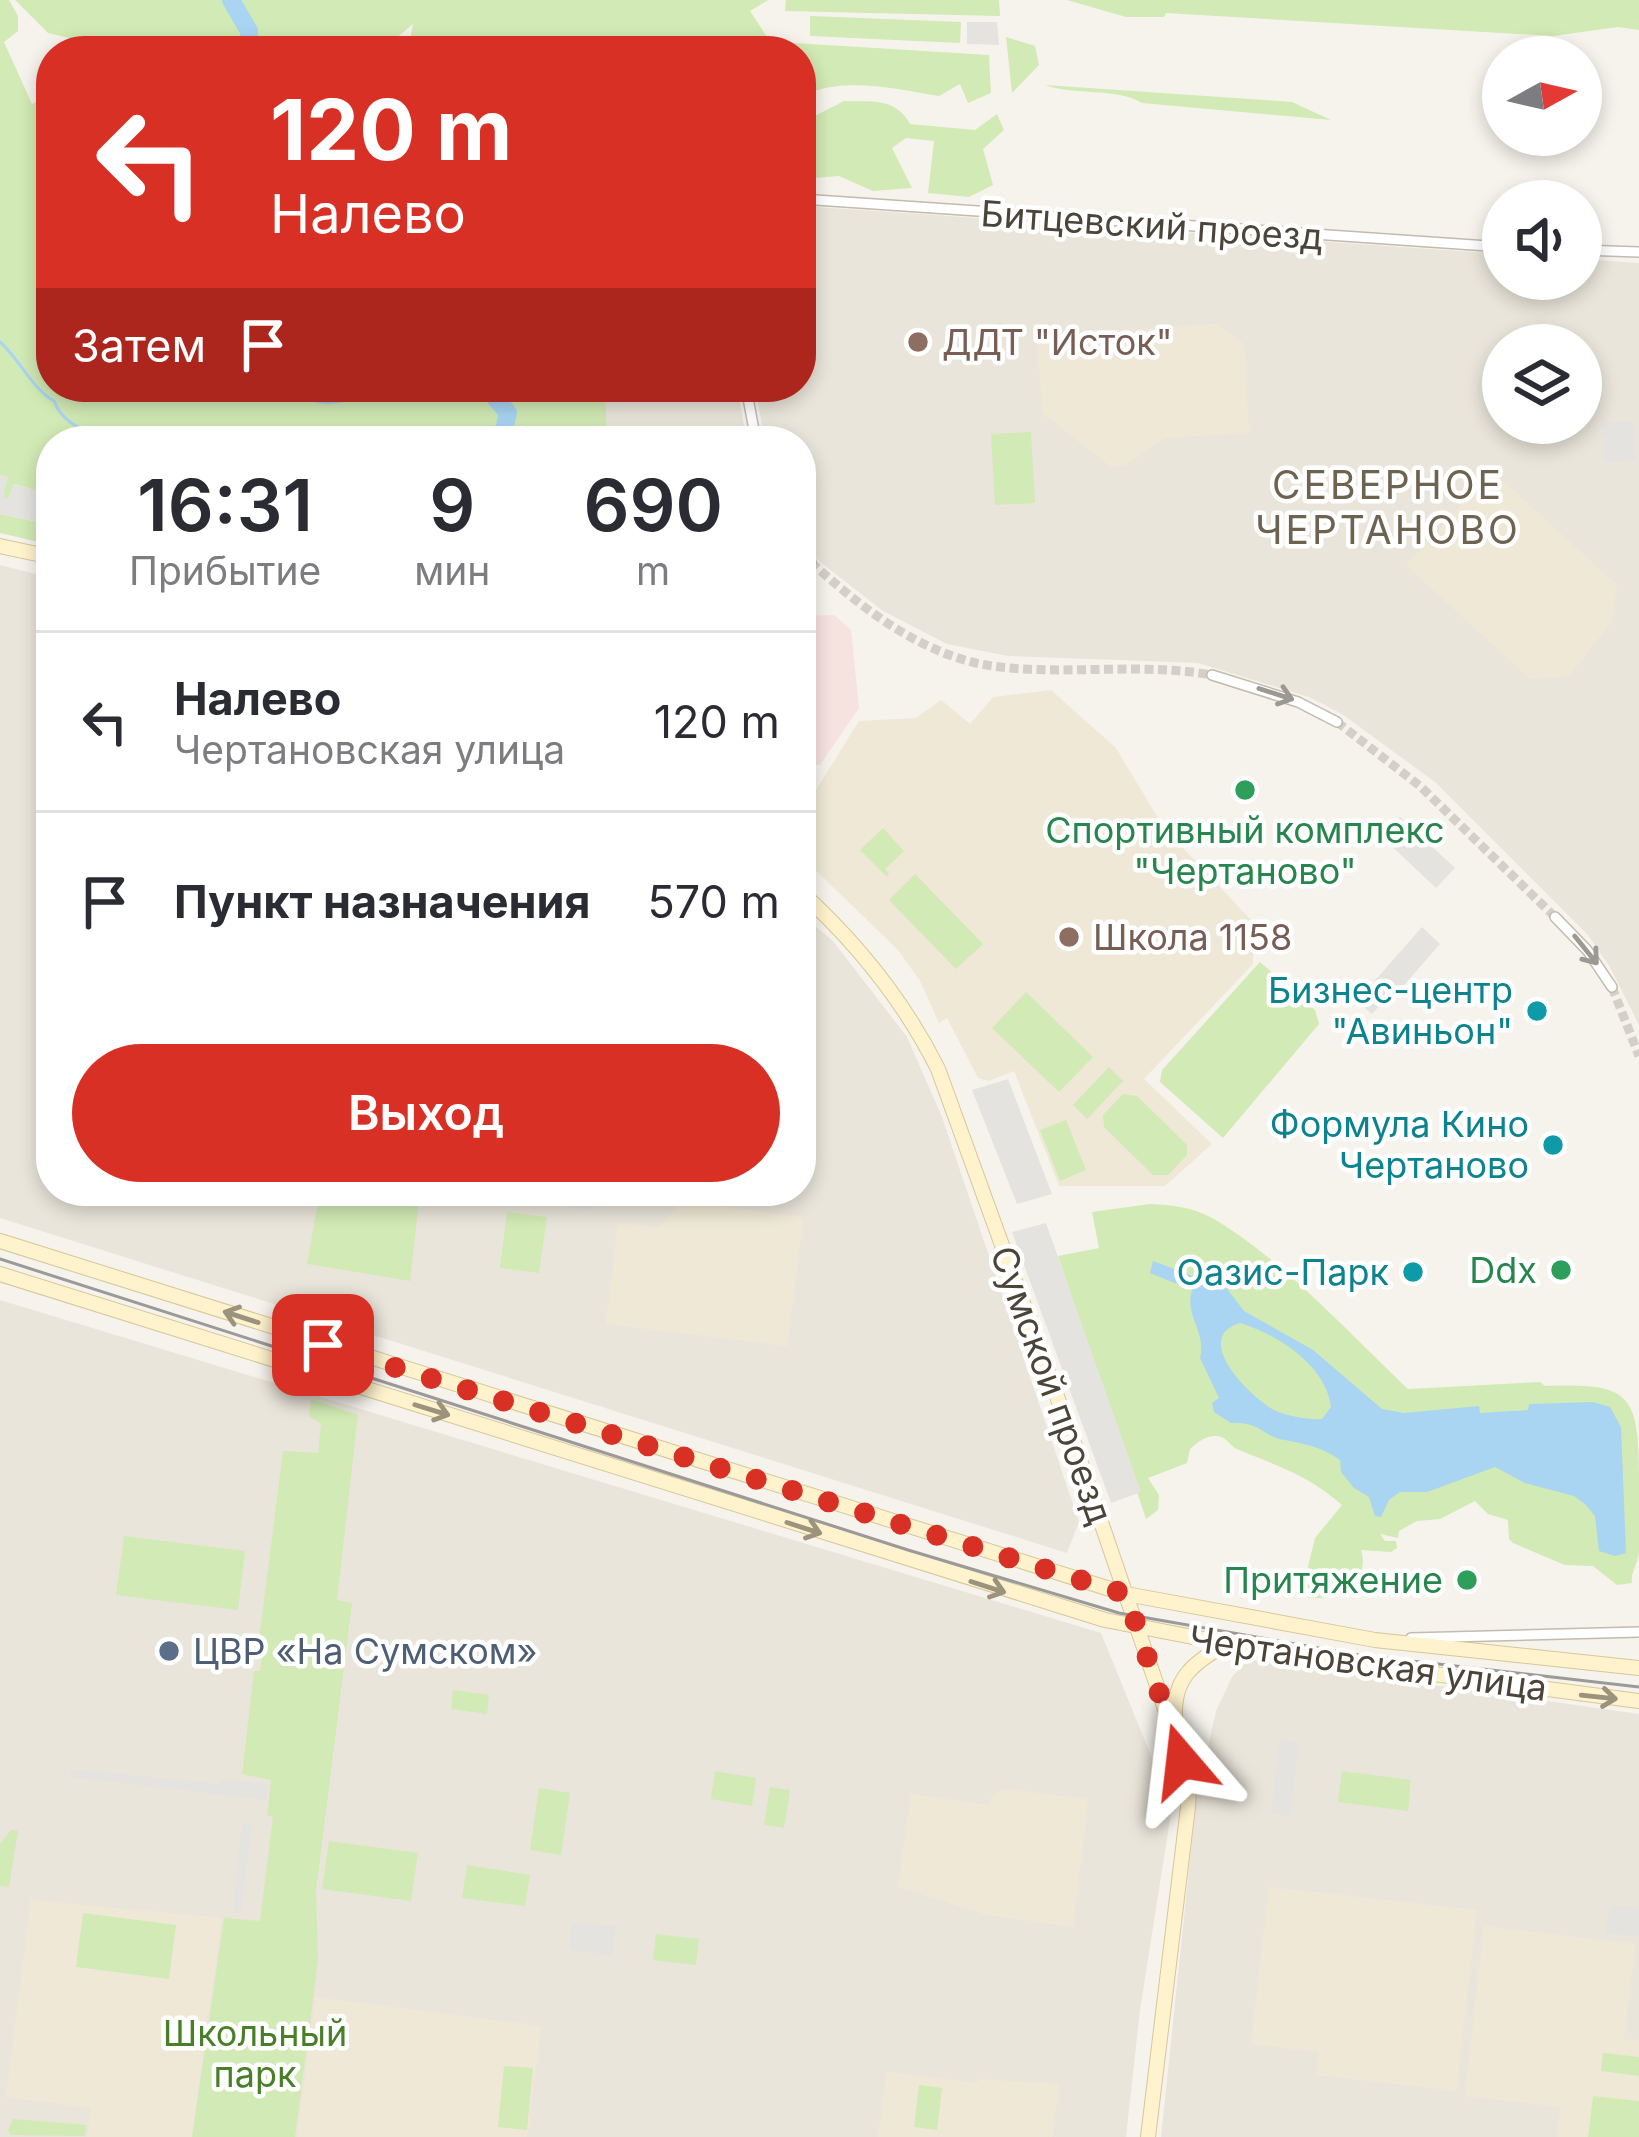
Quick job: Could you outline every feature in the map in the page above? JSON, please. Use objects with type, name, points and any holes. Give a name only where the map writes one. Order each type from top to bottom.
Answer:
[{"type":"main road","points":[[0,546],[36,554]]},
{"type":"main road","name":"Сумской проезд","points":[[816,906],[843,932],[907,1012],[938,1069],[1180,1753],[1189,1787],[1188,1808],[1148,2137]]},
{"type":"main road","name":"Чертановская улица","points":[[0,1241],[1126,1594],[1369,1639],[1639,1668]]},
{"type":"main road","name":"Чертановская улица","points":[[0,1274],[1040,1603],[1226,1644],[1639,1701]]},
{"type":"main road","points":[[314,1374],[326,1363],[323,1345]]},
{"type":"main road","points":[[364,1389],[359,1380],[362,1369],[378,1362]]},
{"type":"main road","points":[[1180,1753],[1174,1713],[1179,1683],[1196,1661],[1226,1644]]},
{"type":"street","name":"Битцевский проезд","points":[[816,201],[1482,246]]},
{"type":"street","points":[[1602,251],[1639,252]]},
{"type":"street","points":[[1212,676],[1298,702],[1337,722]]},
{"type":"street","points":[[1555,917],[1587,950],[1612,987]]},
{"type":"street","points":[[1358,1665],[1369,1639],[1639,1632]]},
{"type":"shaded area","points":[[967,22],[997,22],[999,45],[967,44]]},
{"type":"shaded area","points":[[816,207],[1482,253],[1482,300],[1602,300],[1602,260],[1639,263],[1639,1025],[1588,935],[1435,782],[1342,714],[1309,697],[1198,663],[1008,656],[947,644],[883,611],[816,558],[816,426],[762,426],[758,402],[816,402]]},
{"type":"shaded area","points":[[1217,324],[1244,344],[1249,433],[1164,438],[1125,466],[1111,467],[1042,413],[1038,346],[1048,335]]},
{"type":"shaded area","points":[[606,402],[740,402],[744,426],[606,426]]},
{"type":"shaded area","points":[[1634,422],[1635,461],[1604,462],[1603,423]]},
{"type":"shaded area","points":[[1492,471],[1617,585],[1612,621],[1569,676],[1530,679],[1406,565]]},
{"type":"shaded area","points":[[0,475],[8,477],[3,497],[8,499],[13,484],[36,490],[36,521],[0,514]]},
{"type":"shaded area","points":[[0,565],[36,574],[36,1206],[816,1206],[816,927],[833,941],[907,1037],[942,1117],[1079,1522],[1067,1553],[0,1218]]},
{"type":"shaded area","points":[[834,615],[851,630],[859,708],[820,765],[816,765],[816,616]]},
{"type":"shaded area","name":"Школа 1158","points":[[1051,690],[1116,748],[1164,828],[1253,922],[1253,964],[1144,1079],[1212,1144],[1165,1186],[1059,1186],[1014,1071],[989,1081],[978,1078],[947,1018],[939,1023],[920,981],[898,950],[816,871],[816,790],[859,721],[916,718],[941,700],[970,724],[993,697]]},
{"type":"shaded area","points":[[1400,817],[1455,868],[1436,888],[1382,837]]},
{"type":"shaded area","points":[[1422,927],[1440,944],[1384,1008],[1380,1005],[1372,1014],[1357,1001]]},
{"type":"shaded area","points":[[1008,1079],[1052,1194],[1017,1204],[972,1090]]},
{"type":"shaded area","points":[[678,1206],[803,1217],[787,1346],[606,1324],[618,1223],[659,1227]]},
{"type":"shaded area","points":[[1046,1223],[1141,1492],[1111,1503],[1012,1232]]},
{"type":"shaded area","points":[[0,1300],[1101,1633],[1172,1807],[1140,2010],[1126,2137],[0,2137]]},
{"type":"shaded area","points":[[1249,1659],[1639,1714],[1639,2137],[1161,2137],[1196,1803],[1216,1711],[1232,1677]]},
{"type":"shaded area","points":[[1280,1740],[1299,1743],[1290,1816],[1271,1814]]},
{"type":"shaded area","points":[[71,1769],[220,1784],[221,1779],[268,1784],[266,1800],[71,1777]]},
{"type":"shaded area","points":[[1005,1789],[1088,1799],[1073,1927],[987,1915],[898,1887],[911,1794],[988,1805],[994,1794]]},
{"type":"shaded area","points":[[242,1823],[252,1825],[241,1912],[233,1911]]},
{"type":"shaded area","points":[[1269,1887],[1477,1910],[1456,2091],[1317,2075],[1319,2052],[1251,2044]]},
{"type":"shaded area","points":[[31,1900],[222,1918],[194,2121],[196,2137],[87,2137],[91,2108],[6,2097]]},
{"type":"shaded area","points":[[1616,1905],[1639,1908],[1639,1937],[1605,1933],[1608,1911]]},
{"type":"shaded area","points":[[572,1922],[616,1927],[612,1955],[569,1950]]},
{"type":"shaded area","points":[[1484,1926],[1635,1944],[1624,2039],[1639,2041],[1639,2137],[1558,2137],[1560,2107],[1465,2096]]},
{"type":"shaded area","points":[[315,1997],[541,2026],[527,2137],[297,2137]]},
{"type":"shaded area","points":[[887,2072],[977,2083],[978,2079],[1059,2084],[1052,2137],[878,2137]]},
{"type":"green space","points":[[0,0],[9,0],[18,16],[18,31],[4,42],[32,104],[36,102],[36,402],[606,402],[606,426],[36,426],[36,490],[14,484],[9,500],[3,497],[7,477],[0,475]]},
{"type":"green space","points":[[15,0],[768,0],[750,11],[766,36],[411,36],[413,24],[399,36],[48,33]]},
{"type":"green space","points":[[786,0],[999,0],[1000,16],[785,11]]},
{"type":"green space","points":[[1067,0],[1639,0],[1639,30],[1618,27],[1553,36],[1166,13],[1164,17],[1126,17]]},
{"type":"green space","points":[[810,16],[961,22],[960,43],[810,36]]},
{"type":"green space","points":[[1006,37],[1035,46],[1039,65],[1012,93]]},
{"type":"green space","points":[[816,44],[989,55],[991,93],[968,103],[960,84],[939,96],[887,87],[816,90]]},
{"type":"green space","points":[[1045,85],[1292,102],[1331,120],[1142,103],[1120,95]]},
{"type":"green space","points":[[844,101],[873,102],[897,109],[910,124],[975,130],[997,114],[1004,130],[983,149],[993,185],[969,197],[928,193],[934,141],[906,138],[892,148],[912,188],[873,191],[839,176],[816,178],[816,115]]},
{"type":"green space","points":[[1031,432],[1035,503],[995,505],[991,434]]},
{"type":"green space","points":[[0,514],[36,522],[36,541],[0,533]]},
{"type":"green space","points":[[883,828],[904,851],[885,869],[887,877],[860,850]]},
{"type":"green space","points":[[915,874],[983,944],[956,969],[889,900]]},
{"type":"green space","points":[[1260,962],[1315,1010],[1319,1024],[1223,1138],[1160,1082],[1162,1070]]},
{"type":"green space","points":[[1026,992],[1093,1057],[1059,1092],[992,1028]]},
{"type":"green space","points":[[1109,1067],[1123,1081],[1087,1119],[1073,1105]]},
{"type":"green space","points":[[1123,1094],[1137,1096],[1187,1145],[1187,1155],[1168,1175],[1153,1175],[1104,1127],[1103,1115]]},
{"type":"green space","points":[[1066,1120],[1086,1170],[1060,1181],[1040,1130]]},
{"type":"green space","points":[[1150,1204],[1197,1211],[1237,1234],[1314,1298],[1408,1389],[1540,1382],[1595,1387],[1623,1398],[1636,1426],[1638,1447],[1639,1552],[1632,1583],[1617,1585],[1593,1566],[1565,1565],[1513,1543],[1508,1520],[1488,1514],[1475,1501],[1440,1519],[1417,1521],[1399,1531],[1398,1538],[1380,1534],[1385,1541],[1396,1541],[1397,1548],[1391,1552],[1361,1550],[1361,1572],[1350,1588],[1309,1598],[1303,1587],[1315,1538],[1342,1505],[1305,1479],[1216,1436],[1190,1449],[1187,1463],[1148,1478],[1159,1495],[1158,1510],[1146,1519],[1058,1256],[1099,1248],[1092,1212]]},
{"type":"green space","points":[[317,1206],[418,1206],[410,1281],[307,1264]]},
{"type":"green space","points":[[507,1212],[547,1217],[539,1273],[500,1268]]},
{"type":"green space","name":"Школьный парк","points":[[311,1399],[358,1415],[337,1600],[352,1603],[316,1891],[318,1961],[295,2137],[192,2137],[224,1918],[260,1921],[273,1817],[267,1815],[271,1780],[242,1774],[254,1671],[260,1671],[264,1642],[259,1640],[283,1451],[318,1453],[321,1424],[309,1416]]},
{"type":"green space","points":[[124,1536],[245,1551],[238,1610],[116,1595]]},
{"type":"green space","points":[[453,1690],[489,1695],[487,1714],[451,1709]]},
{"type":"green space","points":[[715,1771],[756,1778],[752,1806],[711,1799]]},
{"type":"green space","points":[[1342,1771],[1411,1780],[1408,1811],[1338,1802]]},
{"type":"green space","points":[[770,1787],[790,1790],[784,1828],[764,1825]]},
{"type":"green space","points":[[539,1788],[570,1793],[561,1855],[530,1850]]},
{"type":"green space","points":[[11,1830],[18,1831],[9,1887],[0,1886],[0,1844]]},
{"type":"green space","points":[[329,1841],[418,1853],[411,1901],[322,1889]]},
{"type":"green space","points":[[467,1865],[530,1875],[525,1906],[462,1898]]},
{"type":"green space","points":[[83,1913],[176,1925],[169,1979],[76,1967]]},
{"type":"green space","points":[[656,1934],[699,1939],[696,1965],[653,1960]]},
{"type":"green space","points":[[1603,2053],[1639,2057],[1639,2076],[1601,2071]]},
{"type":"green space","points":[[504,2066],[533,2068],[527,2130],[498,2127]]},
{"type":"green space","points":[[919,2085],[942,2088],[937,2130],[914,2127]]},
{"type":"green space","points":[[1593,2096],[1639,2101],[1639,2137],[1588,2137]]},
{"type":"green space","points":[[13,2119],[86,2125],[85,2136],[11,2135]]},
{"type":"water","points":[[1153,1261],[1195,1277],[1198,1268],[1221,1281],[1244,1311],[1313,1350],[1382,1409],[1404,1413],[1479,1406],[1480,1413],[1528,1410],[1529,1404],[1593,1402],[1610,1407],[1621,1427],[1626,1553],[1615,1556],[1599,1551],[1595,1516],[1574,1496],[1525,1483],[1495,1467],[1427,1492],[1400,1492],[1389,1500],[1381,1517],[1375,1516],[1369,1497],[1341,1472],[1340,1460],[1250,1425],[1231,1423],[1214,1412],[1212,1403],[1219,1398],[1200,1358],[1192,1290],[1150,1273]],"holes":[[[1240,1323],[1284,1343],[1320,1378],[1331,1407],[1322,1419],[1274,1410],[1230,1368],[1221,1341],[1226,1331]]]},
{"type":"waterway","points":[[231,0],[249,36]]},
{"type":"waterway","points":[[0,342],[36,385]]},
{"type":"waterway","points":[[54,402],[76,426]]},
{"type":"waterway","points":[[499,402],[508,413],[505,426]]},
{"type":"tunnel","points":[[816,566],[894,628],[966,661],[1019,669],[1212,675]]},
{"type":"tunnel","points":[[1337,722],[1420,786],[1555,917]]},
{"type":"tunnel","points":[[1612,987],[1639,1056]]},
{"type":"tram line","points":[[0,1259],[1119,1613],[1359,1655],[1639,1687]]},
{"type":"place","name":"ДДТ \"Исток\"","points":[[918,342]]},
{"type":"place","name":"Спортивный комплекс \"Чертаново\"","points":[[1245,790]]},
{"type":"place","name":"Школа 1158","points":[[1069,937]]},
{"type":"place","name":"Бизнес-центр \"Авиньон\"","points":[[1537,1011]]},
{"type":"place","name":"Формула Кино Чертаново","points":[[1553,1145]]},
{"type":"place","name":"Ddx","points":[[1561,1270]]},
{"type":"place","name":"Оазис-Парк","points":[[1413,1272]]},
{"type":"place","name":"Притяжение","points":[[1467,1580]]},
{"type":"place","name":"ЦВР «На Сумском»","points":[[169,1651]]},
{"type":"district","name":"СЕВЕРНОЕ ЧЕРТАНОВО","points":[[1388,508]]},
{"type":"route","points":[[323,1345],[1126,1594],[1182,1761]]}]
